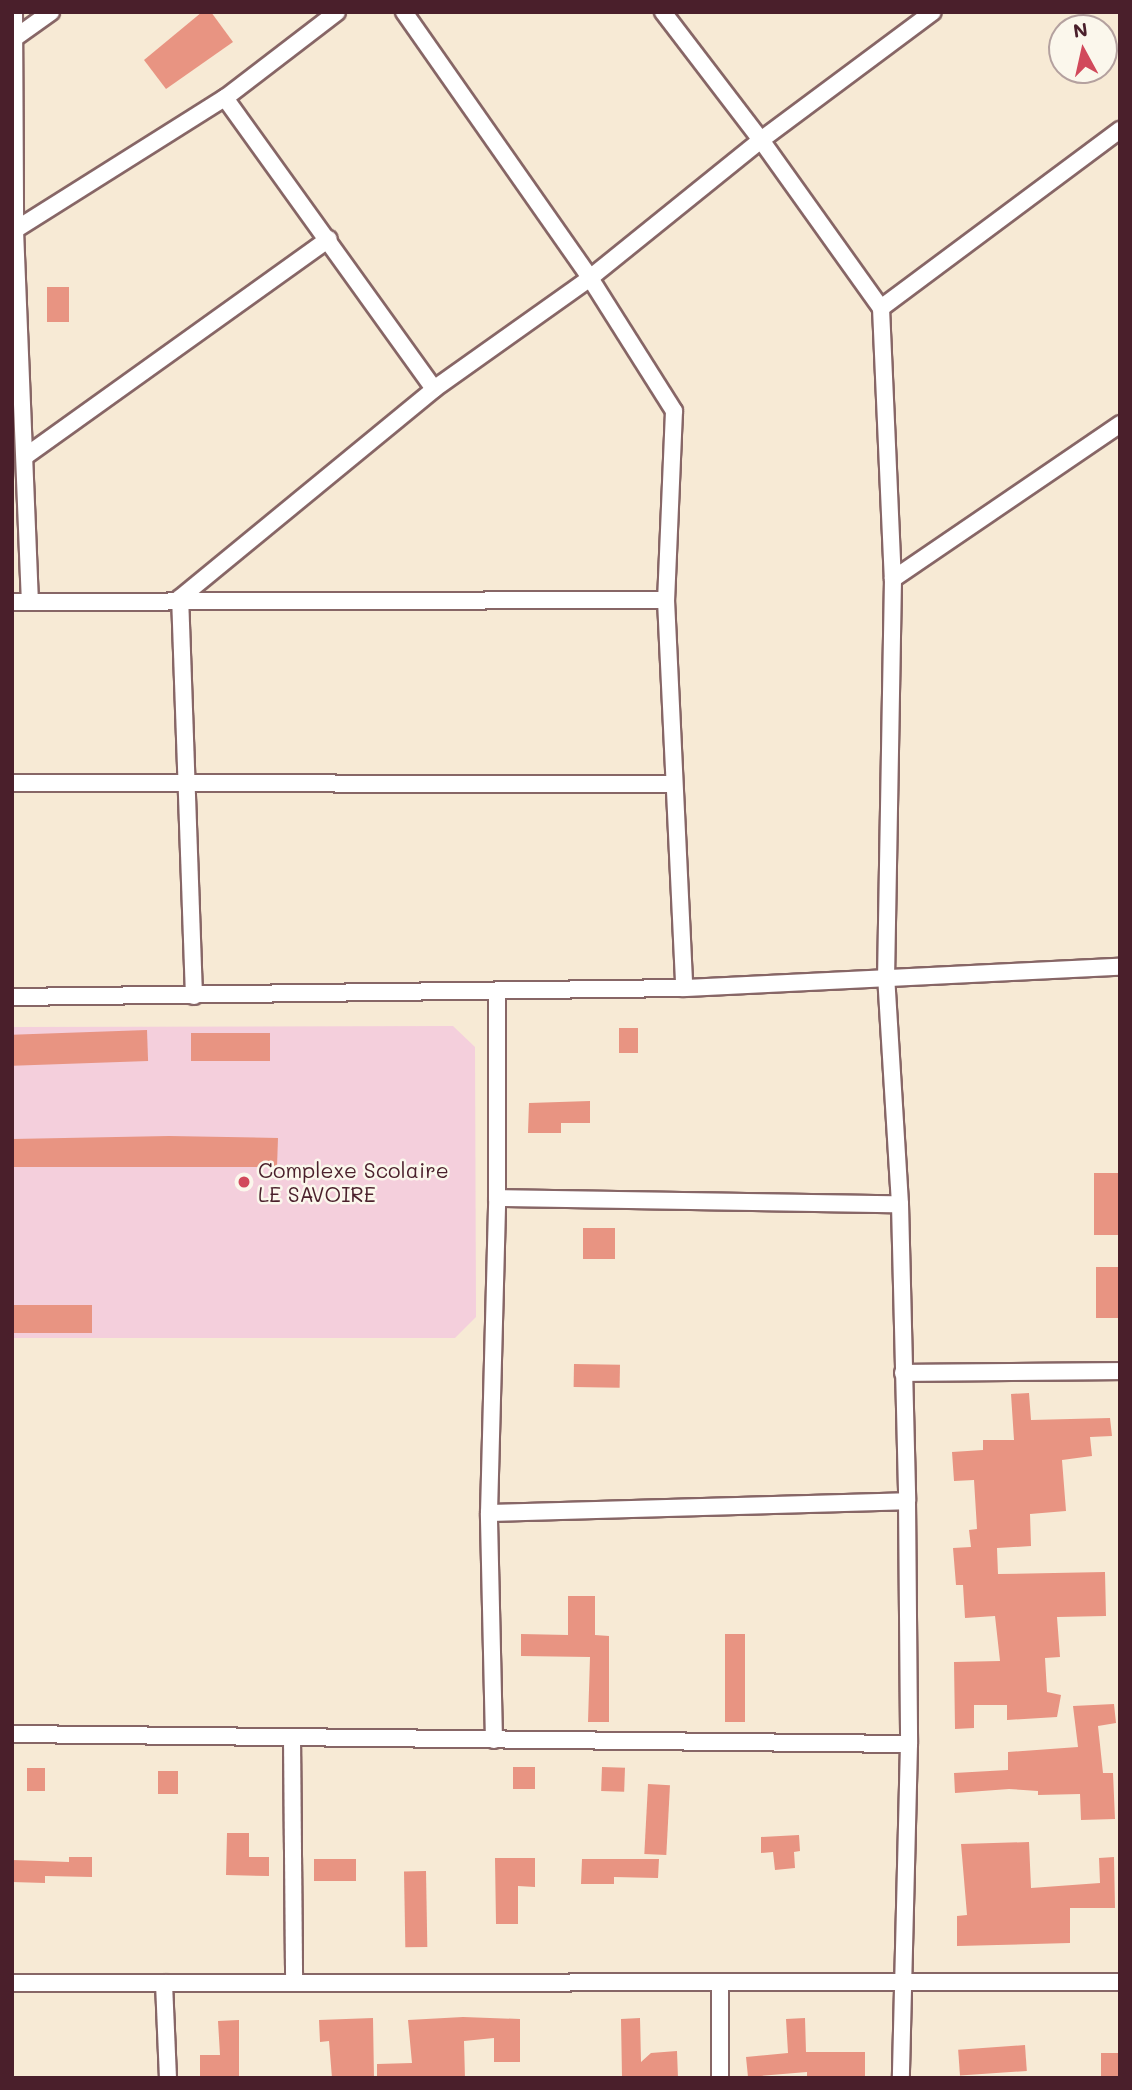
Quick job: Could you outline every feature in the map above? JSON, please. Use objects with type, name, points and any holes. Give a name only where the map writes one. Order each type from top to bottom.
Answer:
[{"type":"street","points":[[14,12],[15,230],[27,455],[30,602]]},
{"type":"street","points":[[16,37],[51,12]]},
{"type":"street","points":[[15,230],[225,98],[337,12]]},
{"type":"street","points":[[404,12],[590,278],[674,411],[666,600],[672,784],[684,988]]},
{"type":"street","points":[[663,12],[761,140],[881,308],[893,579],[886,975],[900,1204],[908,1501],[909,1744],[901,1981],[901,2078]]},
{"type":"street","points":[[180,598],[434,389],[590,278],[761,140],[933,12]]},
{"type":"street","points":[[225,98],[329,239],[434,389]]},
{"type":"street","points":[[881,308],[1120,130]]},
{"type":"street","points":[[27,455],[329,239]]},
{"type":"street","points":[[893,579],[1120,424]]},
{"type":"street","points":[[12,602],[180,598],[666,600]]},
{"type":"street","points":[[180,598],[194,996]]},
{"type":"street","points":[[12,783],[672,784]]},
{"type":"street","points":[[12,997],[684,988],[886,975],[1120,967]]},
{"type":"street","points":[[494,1740],[489,1513],[497,1198],[497,990]]},
{"type":"street","points":[[497,1198],[900,1204]]},
{"type":"street","points":[[903,1373],[1120,1371]]},
{"type":"street","points":[[489,1513],[908,1501]]},
{"type":"street","points":[[12,1734],[909,1744]]},
{"type":"street","points":[[292,1738],[294,1983]]},
{"type":"street","points":[[12,1983],[1120,1982]]},
{"type":"street","points":[[164,1983],[168,2078]]},
{"type":"street","points":[[720,1983],[720,2078]]},
{"type":"shaded area","name":"Complexe Scolaire LE SAVOIRE","points":[[453,1026],[475,1047],[476,1317],[455,1338],[12,1338],[12,1027]]},
{"type":"building","points":[[202,12],[211,12],[233,42],[166,89],[144,60]]},
{"type":"building","points":[[47,287],[69,287],[69,322],[47,322]]},
{"type":"building","points":[[619,1028],[638,1028],[638,1053],[619,1053]]},
{"type":"building","points":[[147,1030],[148,1061],[13,1066],[12,1035]]},
{"type":"building","points":[[191,1033],[270,1033],[270,1061],[191,1061]]},
{"type":"building","points":[[590,1101],[590,1123],[561,1123],[561,1133],[528,1133],[529,1103]]},
{"type":"building","points":[[169,1136],[278,1138],[277,1167],[12,1167],[12,1139]]},
{"type":"building","points":[[1094,1173],[1120,1173],[1120,1235],[1094,1235]]},
{"type":"building","points":[[583,1228],[615,1228],[615,1259],[583,1259]]},
{"type":"building","points":[[1096,1267],[1120,1267],[1120,1318],[1096,1318]]},
{"type":"building","points":[[12,1305],[92,1305],[92,1333],[12,1333]]},
{"type":"building","points":[[574,1364],[620,1365],[620,1388],[574,1387]]},
{"type":"building","points":[[1029,1393],[1031,1420],[1110,1418],[1112,1436],[1090,1437],[1092,1456],[1062,1460],[1066,1511],[1030,1514],[1031,1546],[997,1548],[998,1574],[1105,1572],[1106,1616],[1057,1617],[1060,1657],[1045,1658],[1047,1692],[1061,1695],[1057,1717],[1007,1720],[1007,1705],[974,1705],[974,1728],[955,1729],[954,1662],[1000,1661],[995,1616],[965,1618],[963,1585],[956,1585],[953,1548],[971,1547],[969,1530],[977,1529],[974,1480],[954,1481],[952,1452],[983,1450],[983,1440],[1014,1440],[1011,1394]]},
{"type":"building","points":[[568,1596],[595,1596],[595,1635],[609,1636],[609,1722],[588,1722],[590,1657],[521,1656],[521,1634],[568,1635]]},
{"type":"building","points":[[725,1634],[745,1634],[745,1722],[725,1722]]},
{"type":"building","points":[[1114,1704],[1116,1723],[1098,1726],[1103,1773],[1113,1773],[1115,1819],[1081,1820],[1080,1794],[1038,1795],[1038,1791],[1009,1789],[955,1793],[954,1773],[1008,1770],[1008,1752],[1078,1747],[1073,1706]]},
{"type":"building","points":[[513,1767],[535,1767],[535,1789],[513,1789]]},
{"type":"building","points":[[602,1767],[625,1768],[624,1792],[601,1791]]},
{"type":"building","points":[[27,1768],[45,1768],[45,1791],[27,1791]]},
{"type":"building","points":[[158,1771],[178,1771],[178,1794],[158,1794]]},
{"type":"building","points":[[648,1784],[670,1785],[666,1855],[644,1854]]},
{"type":"building","points":[[227,1833],[249,1833],[249,1857],[269,1857],[269,1876],[226,1875]]},
{"type":"building","points":[[799,1835],[800,1851],[794,1852],[795,1868],[775,1870],[773,1852],[761,1853],[761,1837]]},
{"type":"building","points":[[1029,1842],[1031,1888],[1100,1883],[1099,1858],[1114,1857],[1115,1908],[1070,1908],[1070,1943],[957,1946],[957,1916],[967,1915],[961,1844]]},
{"type":"building","points":[[69,1857],[92,1857],[92,1877],[45,1876],[45,1883],[12,1882],[12,1860],[69,1862]]},
{"type":"building","points":[[495,1858],[535,1858],[535,1887],[518,1886],[518,1924],[496,1924]]},
{"type":"building","points":[[314,1859],[356,1859],[356,1881],[314,1881]]},
{"type":"building","points":[[582,1859],[659,1859],[658,1878],[614,1877],[614,1884],[581,1884]]},
{"type":"building","points":[[404,1871],[426,1871],[427,1947],[405,1947]]},
{"type":"building","points":[[463,2017],[520,2019],[520,2062],[494,2062],[494,2038],[464,2041],[465,2078],[377,2078],[377,2064],[412,2063],[408,2020]]},
{"type":"building","points":[[373,2018],[374,2078],[332,2078],[329,2041],[320,2042],[319,2020]]},
{"type":"building","points":[[640,2018],[641,2062],[651,2053],[677,2051],[678,2078],[622,2078],[621,2019]]},
{"type":"building","points":[[805,2018],[806,2052],[865,2052],[865,2076],[807,2077],[807,2072],[748,2077],[746,2057],[788,2053],[786,2019]]},
{"type":"building","points":[[239,2020],[239,2078],[200,2078],[200,2055],[220,2055],[218,2021]]},
{"type":"building","points":[[1025,2045],[1027,2071],[960,2076],[958,2050]]},
{"type":"building","points":[[1101,2053],[1120,2053],[1120,2078],[1101,2078]]},
{"type":"place","name":"Complexe Scolaire LE SAVOIRE","points":[[244,1182]]}]
